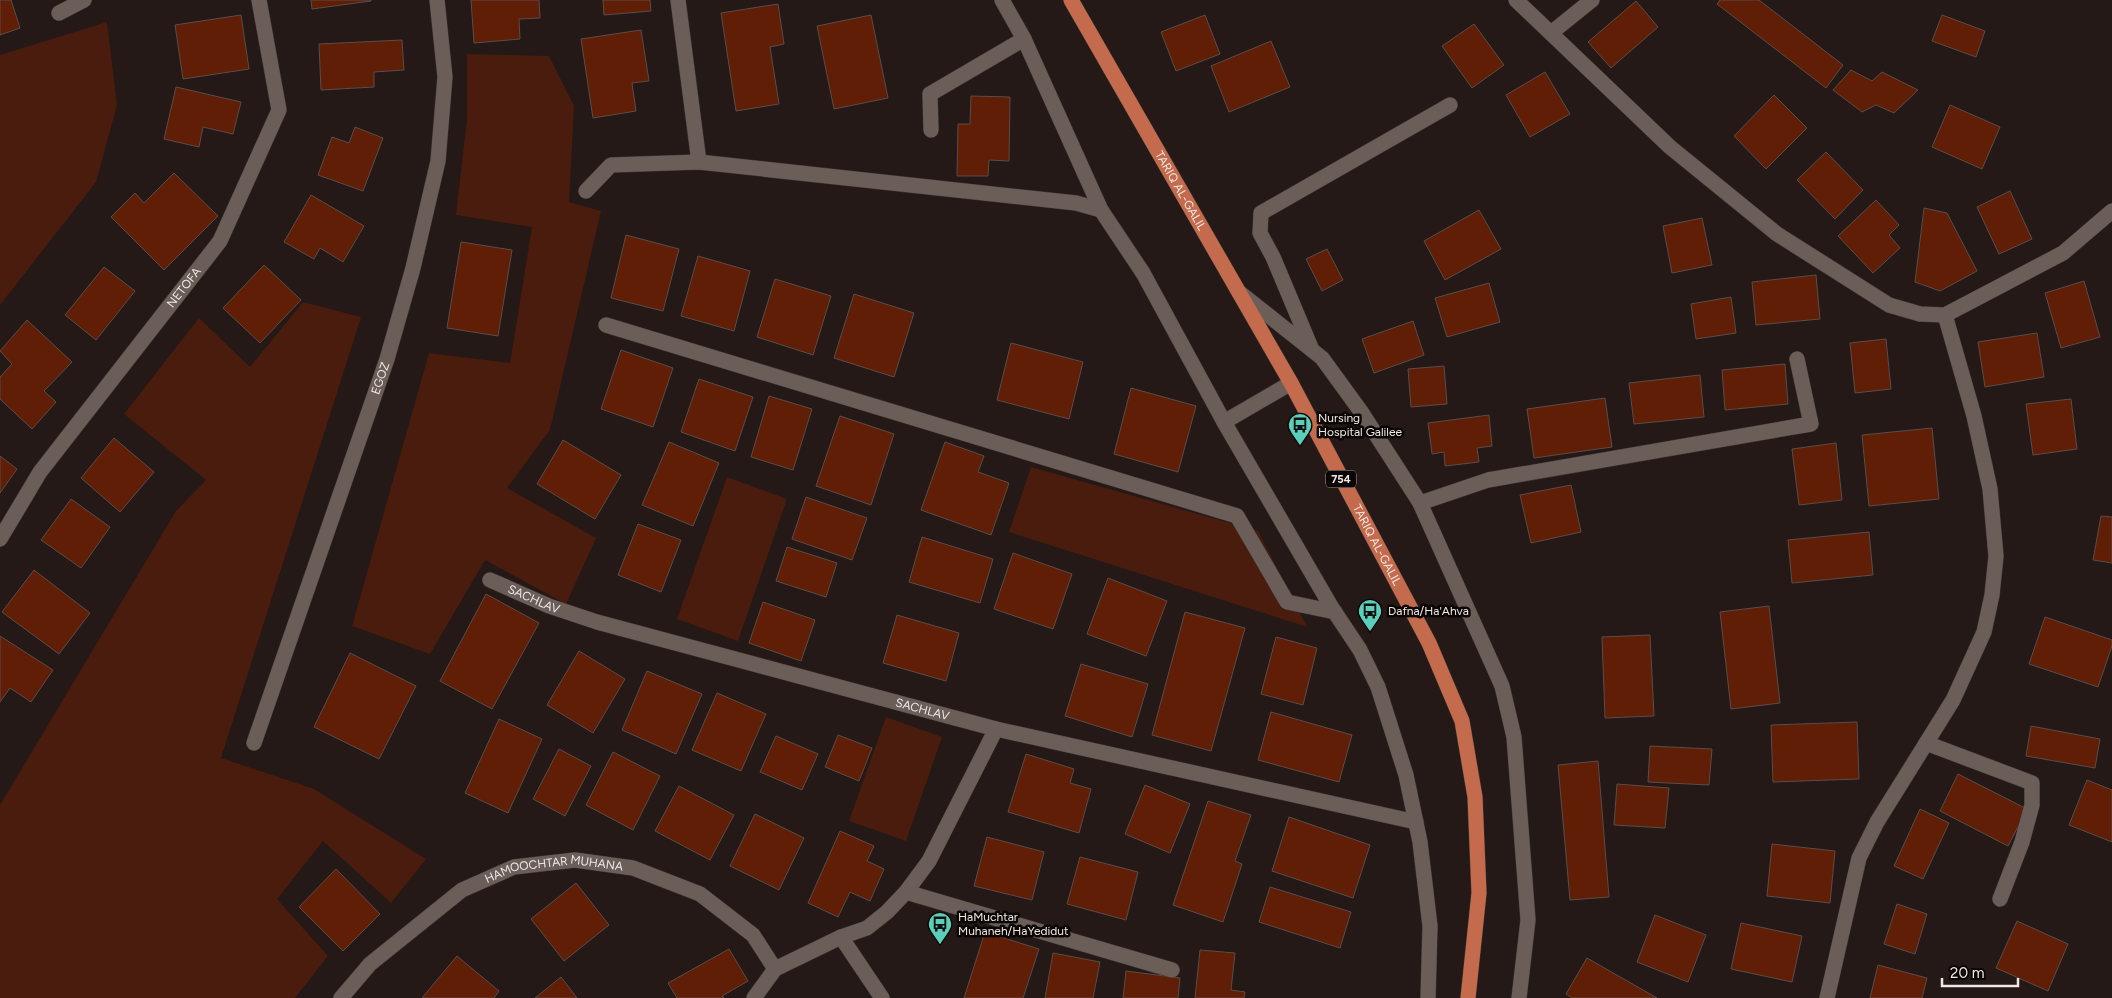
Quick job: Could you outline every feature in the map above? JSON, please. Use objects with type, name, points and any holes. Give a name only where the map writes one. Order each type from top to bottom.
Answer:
[{"type":"main road","name":"TARIQ AL-GALIL","points":[[1071,0],[1291,383],[1428,643],[1462,721],[1475,796],[1479,893],[1468,998]]},
{"type":"street","points":[[59,13],[84,0]]},
{"type":"street","name":"NETOFA","points":[[0,540],[40,472],[220,241],[279,110],[259,0]]},
{"type":"street","name":"EGOZ","points":[[254,743],[387,359],[413,268],[438,160],[445,77],[437,0]]},
{"type":"street","points":[[678,0],[699,162]]},
{"type":"street","points":[[1002,0],[1024,40],[1102,210],[1142,273],[1224,422],[1335,612],[1360,650],[1378,687],[1406,775],[1416,822],[1430,926],[1428,998]]},
{"type":"street","points":[[1516,0],[1670,146],[1776,234],[1890,304],[1920,314],[1945,315],[2063,253],[2112,211]]},
{"type":"street","points":[[1551,33],[1592,0]]},
{"type":"street","points":[[931,130],[930,94],[1024,40]]},
{"type":"street","points":[[1313,350],[1273,258],[1260,233],[1261,213],[1450,105]]},
{"type":"street","points":[[586,191],[611,165],[699,162],[1076,203],[1102,210]]},
{"type":"street","points":[[1238,291],[1322,358],[1362,413],[1420,503],[1502,686],[1514,737],[1528,920],[1519,998]]},
{"type":"street","points":[[1827,998],[1859,858],[1877,822],[1953,700],[1984,632],[1992,595],[1996,556],[1990,490],[1976,425],[1945,315]]},
{"type":"street","points":[[606,325],[1237,516],[1287,602],[1335,612]]},
{"type":"street","points":[[1420,503],[1488,480],[1811,424],[1798,359]]},
{"type":"street","points":[[1224,422],[1291,383]]},
{"type":"street","name":"SACHLAV","points":[[490,580],[548,606],[596,622],[996,728],[1416,822]]},
{"type":"street","points":[[754,998],[776,969],[841,937],[867,928],[887,912],[906,892],[929,861],[996,728]]},
{"type":"street","points":[[1926,743],[2032,783],[2032,805],[2022,842],[2000,899]]},
{"type":"street","name":"HAMOOCHTAR MUHANA","points":[[341,998],[370,964],[462,890],[514,868],[575,860],[633,868],[700,894],[752,935],[776,969]]},
{"type":"street","points":[[906,892],[1172,970]]},
{"type":"street","points":[[841,937],[882,998]]},
{"type":"shaded area","points":[[107,22],[117,105],[96,182],[0,305],[0,55]]},
{"type":"shaded area","points":[[467,54],[549,56],[574,106],[569,202],[601,211],[550,430],[507,488],[596,538],[566,604],[485,560],[430,654],[352,626],[429,353],[510,363],[532,227],[456,215],[467,119]]},
{"type":"shaded area","points":[[303,302],[361,317],[221,758],[314,789],[426,859],[391,903],[323,841],[277,899],[328,956],[295,998],[0,998],[0,805],[176,511],[206,480],[124,414],[199,318],[250,367]]},
{"type":"shaded area","points":[[1031,467],[1258,531],[1307,627],[1009,532]]},
{"type":"shaded area","points":[[727,477],[787,499],[738,641],[677,619]]},
{"type":"shaded area","points":[[886,717],[942,737],[906,841],[849,821]]},
{"type":"building","points":[[0,0],[11,0],[20,28],[0,35]]},
{"type":"building","points":[[311,0],[371,0],[371,1],[312,9]]},
{"type":"building","points":[[471,0],[539,0],[540,18],[519,19],[520,39],[474,43]]},
{"type":"building","points":[[603,0],[650,0],[651,11],[604,15]]},
{"type":"building","points":[[1720,0],[1759,0],[1843,65],[1826,88],[1717,4]]},
{"type":"building","points":[[1636,1],[1658,27],[1611,68],[1588,42]]},
{"type":"building","points":[[778,4],[784,44],[770,47],[779,104],[736,111],[721,13]]},
{"type":"building","points":[[241,15],[249,69],[183,79],[175,25]]},
{"type":"building","points":[[871,15],[888,98],[834,109],[817,26]]},
{"type":"building","points":[[1205,15],[1220,54],[1176,71],[1161,32]]},
{"type":"building","points":[[1942,15],[1985,31],[1976,57],[1932,41]]},
{"type":"building","points":[[1474,24],[1504,65],[1472,88],[1442,46]]},
{"type":"building","points":[[641,30],[649,81],[632,83],[636,111],[593,118],[581,39]]},
{"type":"building","points":[[402,40],[404,70],[374,72],[374,87],[321,90],[319,44]]},
{"type":"building","points":[[1271,41],[1290,87],[1229,112],[1211,66]]},
{"type":"building","points":[[1851,70],[1872,81],[1882,72],[1918,90],[1894,113],[1876,105],[1862,112],[1833,90]]},
{"type":"building","points":[[1545,72],[1570,114],[1530,137],[1506,95]]},
{"type":"building","points":[[176,87],[241,102],[233,134],[203,127],[199,147],[164,139]]},
{"type":"building","points":[[1774,95],[1807,128],[1766,169],[1734,136]]},
{"type":"building","points":[[971,96],[1010,97],[1009,161],[989,160],[988,176],[957,176],[958,124],[970,124]]},
{"type":"building","points":[[1950,105],[2000,127],[1982,169],[1932,147]]},
{"type":"building","points":[[355,127],[383,138],[363,191],[318,175],[332,137],[349,143]]},
{"type":"building","points":[[1826,152],[1863,190],[1835,219],[1797,180]]},
{"type":"building","points":[[174,173],[218,216],[164,270],[111,217],[135,193],[144,203]]},
{"type":"building","points":[[2010,191],[2032,239],[1999,254],[1977,207]]},
{"type":"building","points":[[311,195],[364,226],[343,262],[320,248],[314,259],[284,242]]},
{"type":"building","points":[[1876,200],[1899,225],[1889,235],[1900,248],[1873,273],[1838,236]]},
{"type":"building","points":[[1924,208],[1947,213],[1977,271],[1940,291],[1915,282]]},
{"type":"building","points":[[1479,210],[1501,249],[1445,280],[1424,241]]},
{"type":"building","points":[[1702,218],[1712,265],[1672,273],[1663,226]]},
{"type":"building","points":[[626,235],[679,249],[663,311],[611,298]]},
{"type":"building","points":[[461,242],[512,250],[498,336],[447,328]]},
{"type":"building","points":[[1327,249],[1343,280],[1322,291],[1306,259]]},
{"type":"building","points":[[698,256],[750,271],[734,331],[681,316]]},
{"type":"building","points":[[264,265],[301,300],[260,343],[223,308]]},
{"type":"building","points":[[104,267],[135,291],[96,340],[65,315]]},
{"type":"building","points":[[1816,275],[1820,319],[1756,325],[1752,282]]},
{"type":"building","points":[[775,279],[831,296],[813,355],[757,337]]},
{"type":"building","points":[[2084,281],[2100,337],[2061,348],[2045,293]]},
{"type":"building","points":[[1489,283],[1500,322],[1447,337],[1435,298]]},
{"type":"building","points":[[854,294],[914,313],[894,377],[834,358]]},
{"type":"building","points":[[1731,297],[1736,333],[1696,339],[1691,304]]},
{"type":"building","points":[[27,320],[72,362],[44,391],[56,402],[32,429],[0,399],[0,377],[12,364],[0,351]]},
{"type":"building","points":[[1413,321],[1424,355],[1374,373],[1362,339]]},
{"type":"building","points":[[2037,333],[2044,377],[1985,387],[1978,342]]},
{"type":"building","points":[[1886,339],[1891,389],[1855,393],[1850,343]]},
{"type":"building","points":[[1011,343],[1083,362],[1069,419],[997,400]]},
{"type":"building","points":[[621,350],[673,368],[653,427],[601,409]]},
{"type":"building","points":[[1785,364],[1788,404],[1725,410],[1722,370]]},
{"type":"building","points":[[1444,366],[1447,404],[1411,407],[1408,369]]},
{"type":"building","points":[[1700,375],[1704,417],[1634,424],[1629,383]]},
{"type":"building","points":[[699,379],[753,397],[735,451],[681,432]]},
{"type":"building","points":[[1131,388],[1196,406],[1178,472],[1114,454]]},
{"type":"building","points":[[769,396],[812,409],[793,470],[751,457]]},
{"type":"building","points":[[1605,398],[1612,447],[1534,458],[1527,409]]},
{"type":"building","points":[[2071,399],[2077,449],[2033,455],[2026,404]]},
{"type":"building","points":[[1489,415],[1492,446],[1477,448],[1479,462],[1445,466],[1444,452],[1432,454],[1428,423]]},
{"type":"building","points":[[840,416],[894,434],[871,505],[816,486]]},
{"type":"building","points":[[1932,428],[1939,499],[1869,506],[1862,435]]},
{"type":"building","points":[[114,438],[154,472],[120,512],[81,478]]},
{"type":"building","points":[[563,440],[621,475],[595,519],[537,484]]},
{"type":"building","points":[[669,442],[719,463],[693,526],[642,505]]},
{"type":"building","points":[[945,442],[984,456],[978,472],[1009,483],[991,535],[921,510]]},
{"type":"building","points":[[1836,443],[1842,500],[1799,505],[1792,449]]},
{"type":"building","points":[[0,456],[17,469],[0,493]]},
{"type":"building","points":[[1571,485],[1581,532],[1531,543],[1520,495]]},
{"type":"building","points":[[806,497],[867,518],[852,560],[792,539]]},
{"type":"building","points":[[71,499],[110,527],[81,568],[41,540]]},
{"type":"building","points":[[2101,516],[2112,517],[2112,563],[2093,560]]},
{"type":"building","points":[[638,524],[681,540],[661,592],[618,575]]},
{"type":"building","points":[[1869,532],[1873,575],[1792,583],[1788,540]]},
{"type":"building","points":[[922,537],[993,559],[980,603],[909,582]]},
{"type":"building","points":[[787,547],[837,563],[826,597],[776,581]]},
{"type":"building","points":[[1013,553],[1072,574],[1053,629],[994,609]]},
{"type":"building","points":[[34,570],[90,613],[59,654],[2,612]]},
{"type":"building","points":[[1108,578],[1167,601],[1146,656],[1087,634]]},
{"type":"building","points":[[486,594],[539,623],[492,709],[440,681]]},
{"type":"building","points":[[763,602],[815,620],[801,661],[749,643]]},
{"type":"building","points":[[1769,606],[1780,703],[1731,709],[1720,612]]},
{"type":"building","points":[[1185,612],[1245,628],[1211,751],[1152,735]]},
{"type":"building","points":[[897,615],[959,633],[946,681],[883,663]]},
{"type":"building","points":[[2045,617],[2112,640],[2112,646],[2098,687],[2029,664]]},
{"type":"building","points":[[1650,635],[1654,716],[1605,718],[1602,637]]},
{"type":"building","points":[[0,636],[53,670],[31,702],[10,688],[0,702]]},
{"type":"building","points":[[1276,637],[1317,648],[1303,705],[1261,694]]},
{"type":"building","points":[[579,651],[625,679],[593,733],[547,705]]},
{"type":"building","points":[[350,653],[416,686],[379,759],[314,727]]},
{"type":"building","points":[[1081,664],[1148,684],[1132,737],[1065,716]]},
{"type":"building","points":[[647,671],[702,694],[676,754],[622,730]]},
{"type":"building","points":[[717,693],[766,714],[741,771],[692,750]]},
{"type":"building","points":[[1271,712],[1352,735],[1339,782],[1258,760]]},
{"type":"building","points":[[499,719],[542,739],[508,813],[465,793]]},
{"type":"building","points":[[1857,722],[1859,779],[1773,782],[1771,725]]},
{"type":"building","points":[[2031,726],[2100,739],[2095,768],[2026,756]]},
{"type":"building","points":[[838,735],[872,748],[859,781],[825,767]]},
{"type":"building","points":[[776,736],[818,754],[802,790],[760,772]]},
{"type":"building","points":[[1650,746],[1712,749],[1709,785],[1648,782]]},
{"type":"building","points":[[559,749],[591,766],[565,816],[533,799]]},
{"type":"building","points":[[613,752],[660,776],[633,830],[586,805]]},
{"type":"building","points":[[1026,754],[1074,769],[1070,783],[1091,789],[1079,833],[1008,812]]},
{"type":"building","points":[[1598,761],[1609,897],[1570,900],[1558,765]]},
{"type":"building","points":[[1958,774],[2027,809],[2008,846],[1940,811]]},
{"type":"building","points":[[2087,780],[2112,790],[2112,842],[2069,825]]},
{"type":"building","points":[[1617,784],[1669,788],[1665,828],[1614,825]]},
{"type":"building","points":[[1145,785],[1190,804],[1170,853],[1125,834]]},
{"type":"building","points":[[679,786],[734,815],[710,860],[655,831]]},
{"type":"building","points":[[1208,801],[1251,815],[1235,861],[1242,864],[1223,922],[1173,905]]},
{"type":"building","points":[[1920,809],[1949,823],[1923,879],[1894,866]]},
{"type":"building","points":[[755,814],[804,838],[779,890],[730,866]]},
{"type":"building","points":[[1289,817],[1370,845],[1353,898],[1272,871]]},
{"type":"building","points":[[840,831],[874,846],[867,861],[884,869],[870,901],[850,892],[838,917],[808,903]]},
{"type":"building","points":[[987,837],[1044,852],[1032,900],[974,886]]},
{"type":"building","points":[[1772,844],[1835,851],[1830,903],[1767,896]]},
{"type":"building","points":[[1080,857],[1138,872],[1126,920],[1067,904]]},
{"type":"building","points":[[336,869],[380,914],[343,951],[299,907]]},
{"type":"building","points":[[576,883],[609,925],[564,961],[531,919]]},
{"type":"building","points":[[1270,887],[1351,912],[1340,948],[1259,922]]},
{"type":"building","points":[[1897,904],[1927,914],[1915,954],[1884,944]]},
{"type":"building","points":[[1655,915],[1706,935],[1688,982],[1637,962]]},
{"type":"building","points":[[2017,921],[2068,944],[2048,991],[1996,968]]},
{"type":"building","points":[[1741,923],[1802,936],[1792,982],[1731,969]]},
{"type":"building","points":[[985,932],[1039,949],[1023,998],[964,998]]},
{"type":"building","points":[[729,949],[748,981],[722,996],[724,998],[677,998],[668,983]]},
{"type":"building","points":[[1200,950],[1235,953],[1231,990],[1245,992],[1244,998],[1195,998]]},
{"type":"building","points":[[1053,953],[1100,962],[1093,998],[1045,998]]},
{"type":"building","points":[[457,956],[499,991],[494,998],[422,998]]},
{"type":"building","points":[[1587,958],[1657,998],[1572,998],[1566,994]]},
{"type":"building","points":[[1878,965],[1927,978],[1922,998],[1870,998]]},
{"type":"building","points":[[1126,971],[1180,978],[1178,998],[1123,998]]},
{"type":"building","points":[[561,977],[577,998],[535,998]]},
{"type":"place","name":"Nursing Hospital Galilee","points":[[1300,446]]},
{"type":"place","name":"Dafna/Ha'Ahva","points":[[1370,632]]},
{"type":"place","name":"HaMuchtar Muhaneh/HaYedidut","points":[[940,945]]}]
